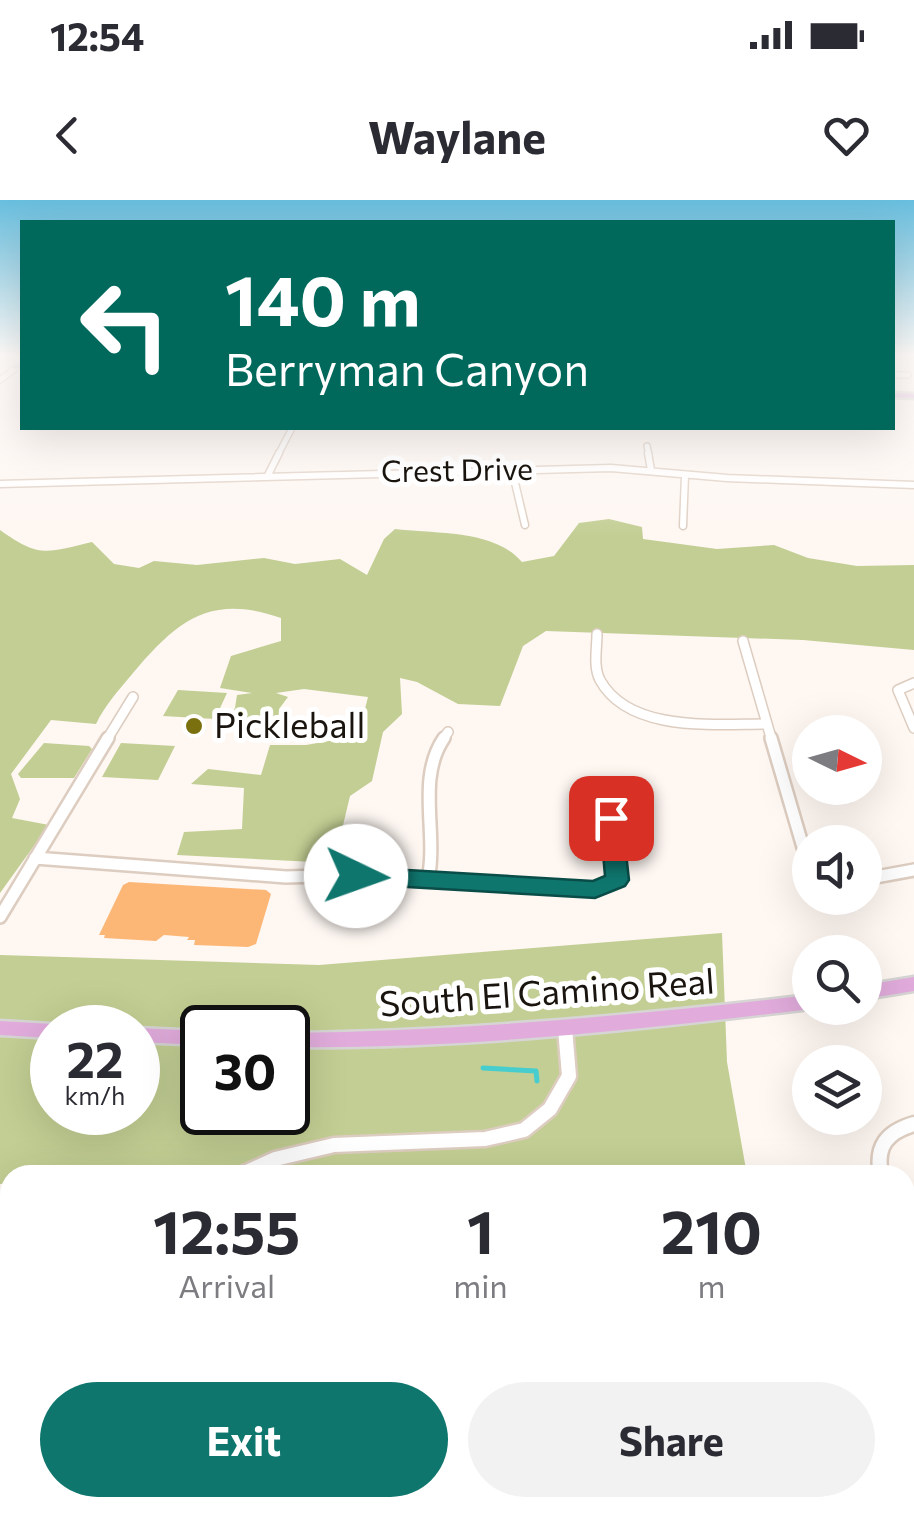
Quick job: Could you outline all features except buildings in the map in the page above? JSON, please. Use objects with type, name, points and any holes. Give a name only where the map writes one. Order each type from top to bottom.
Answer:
[{"type":"main road","points":[[882,989],[914,984]]},
{"type":"main road","name":"South El Camino Real","points":[[310,1040],[390,1040],[565,1028],[792,1004]]},
{"type":"main road","points":[[0,1028],[30,1029]]},
{"type":"street","points":[[268,474],[290,431]]},
{"type":"street","points":[[647,446],[651,470]]},
{"type":"street","points":[[512,470],[525,525]]},
{"type":"street","name":"Crest Drive","points":[[0,484],[268,474],[651,470],[914,485]]},
{"type":"street","points":[[682,526],[685,474]]},
{"type":"street","points":[[596,634],[598,677],[609,692],[627,705],[677,721],[766,724]]},
{"type":"street","points":[[743,641],[795,825]]},
{"type":"street","points":[[914,683],[898,690],[914,728]]},
{"type":"street","points":[[0,917],[133,697]]},
{"type":"street","points":[[428,879],[434,844],[426,789],[439,743],[448,732]]},
{"type":"street","points":[[35,858],[286,877],[428,879],[595,890],[617,880],[611,818]]},
{"type":"street","points":[[882,877],[914,870]]},
{"type":"street","points":[[261,1165],[334,1145],[485,1139],[524,1130],[538,1122],[562,1093],[569,1076],[565,1028]]},
{"type":"street","points":[[879,1165],[880,1144],[893,1130],[914,1124]]},
{"type":"green space","points":[[609,519],[642,527],[643,539],[717,549],[774,545],[808,558],[857,566],[914,565],[914,650],[803,640],[546,631],[523,646],[500,706],[458,704],[417,682],[400,678],[402,714],[383,732],[372,781],[350,796],[334,863],[177,855],[184,832],[242,829],[244,788],[191,784],[208,769],[261,775],[270,745],[306,745],[358,736],[368,697],[304,689],[276,693],[288,697],[279,709],[278,722],[231,723],[227,720],[237,695],[252,693],[220,688],[231,656],[281,641],[281,618],[256,611],[215,611],[180,626],[165,639],[118,692],[96,724],[51,720],[11,774],[20,799],[12,818],[49,825],[0,893],[0,530],[43,551],[92,542],[114,564],[139,568],[154,561],[197,565],[264,558],[295,564],[340,559],[367,575],[384,539],[395,529],[480,538],[510,551],[522,562],[554,556],[579,523]]},
{"type":"green space","points":[[178,690],[227,693],[215,719],[163,716]]},
{"type":"green space","points":[[44,743],[92,749],[74,778],[21,778],[18,774]]},
{"type":"green space","points":[[121,743],[175,746],[158,780],[102,777]]},
{"type":"green space","points":[[722,933],[727,1062],[745,1165],[0,1165],[0,955],[319,965]]},
{"type":"waterway","points":[[483,1068],[536,1071],[537,1081]]},
{"type":"place","name":"Pickleball","points":[[194,726]]},
{"type":"route","points":[[356,876],[595,890],[617,880],[611,818]]}]
